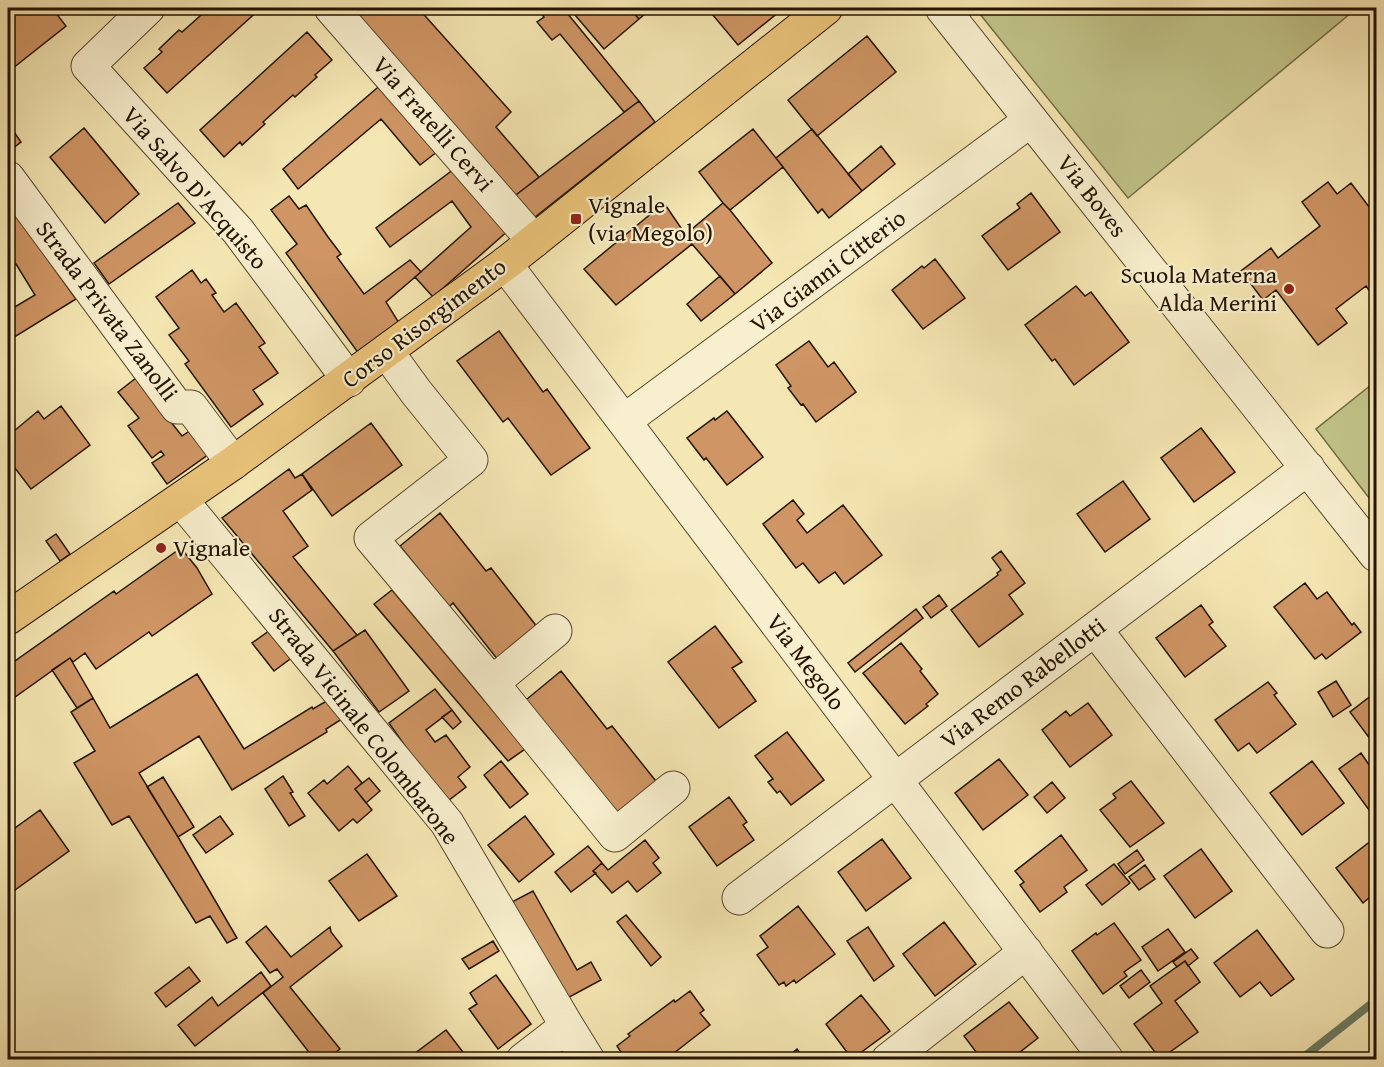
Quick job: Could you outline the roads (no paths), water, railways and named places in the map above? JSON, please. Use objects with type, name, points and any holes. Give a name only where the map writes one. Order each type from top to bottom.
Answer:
[{"type":"main road","name":"Corso Risorgimento","points":[[8,618],[182,500],[505,264],[817,10]]},
{"type":"street","name":"Via Salvo D'Acquisto","points":[[148,8],[88,66],[238,231],[349,380]]},
{"type":"street","name":"Via Fratelli Cervi","points":[[331,8],[534,241]]},
{"type":"street","name":"Via Boves","points":[[942,8],[1377,555]]},
{"type":"street","name":"Via Gianni Citterio","points":[[624,421],[1031,120]]},
{"type":"street","name":"Strada Privata Zanolli","points":[[8,178],[177,407],[191,407],[233,463]]},
{"type":"street","name":"Via Megolo","points":[[505,264],[1107,1059]]},
{"type":"street","points":[[387,352],[471,460],[371,538],[615,835],[673,788]]},
{"type":"street","name":"Via Remo Rabellotti","points":[[739,898],[1308,468]]},
{"type":"street","name":"Strada Vicinale Colombarone","points":[[182,500],[447,823],[588,1059]]},
{"type":"street","points":[[1095,629],[1327,932]]},
{"type":"street","points":[[492,683],[555,630]]},
{"type":"street","points":[[888,1059],[1026,952]]},
{"type":"street","points":[[523,1059],[567,1026]]},
{"type":"waterway","points":[[1300,1060],[1376,1000]]},
{"type":"place","name":"Vignale (via Megolo)","points":[[576,219]]},
{"type":"place","name":"Scuola Materna Alda Merini","points":[[1289,289]]},
{"type":"place","name":"Vignale","points":[[161,548]]}]
